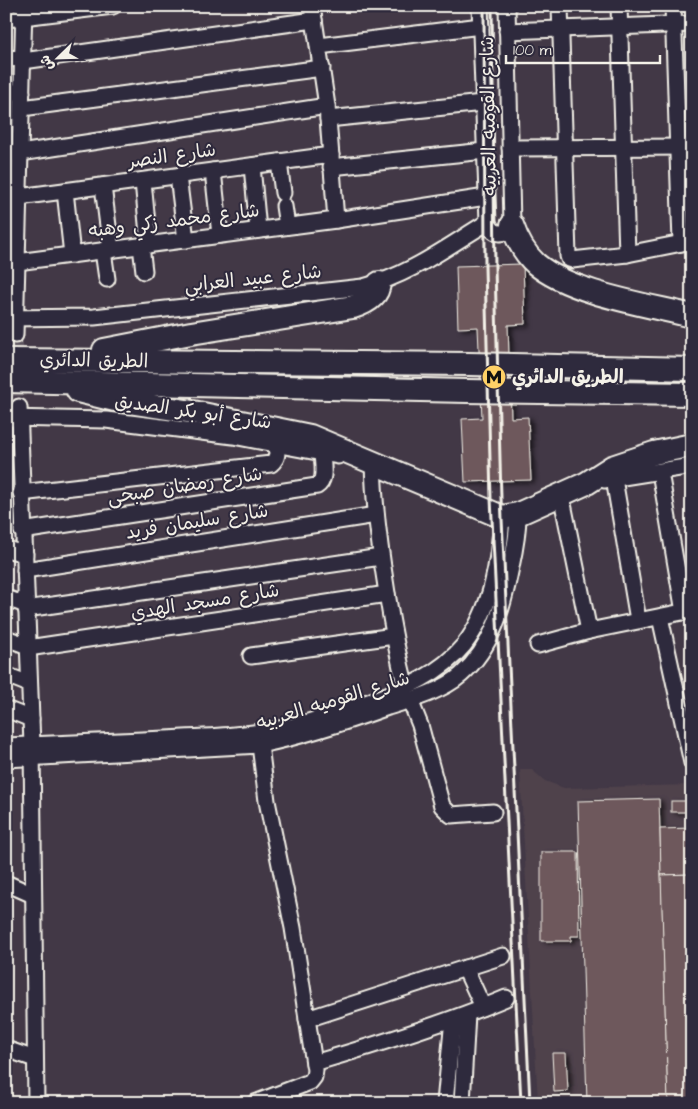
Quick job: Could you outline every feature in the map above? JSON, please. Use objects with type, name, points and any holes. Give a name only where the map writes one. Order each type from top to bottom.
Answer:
[{"type":"highway","points":[[512,225],[516,237],[528,256],[536,264],[555,276],[582,288],[692,316]]},
{"type":"highway","points":[[34,360],[353,308],[374,296],[378,289],[378,283]]},
{"type":"highway","name":"الطريق الدائري","points":[[6,360],[469,364],[692,369]]},
{"type":"highway","name":"الطريق الدائري","points":[[6,381],[544,393],[692,394]]},
{"type":"highway","points":[[48,381],[115,400],[193,412],[310,436],[510,515],[613,473],[654,453],[692,445]]},
{"type":"street","points":[[6,19],[24,12],[113,6]]},
{"type":"street","name":"شارع القوميه العربيه","points":[[480,6],[488,222]]},
{"type":"street","name":"شارع القوميه العربيه","points":[[507,6],[512,225]]},
{"type":"street","points":[[560,6],[568,256],[572,260],[627,254],[686,242],[685,146],[673,6]]},
{"type":"street","points":[[619,6],[627,254]]},
{"type":"street","points":[[6,59],[23,60],[314,10],[327,113],[336,220]]},
{"type":"street","points":[[15,335],[10,318],[16,262],[12,231],[15,195],[13,153],[14,129],[22,108],[24,12]]},
{"type":"street","points":[[507,32],[692,24]]},
{"type":"street","points":[[319,46],[481,26]]},
{"type":"street","points":[[22,108],[322,68]]},
{"type":"street","points":[[6,92],[22,92]]},
{"type":"street","points":[[13,153],[327,113],[483,103]]},
{"type":"street","points":[[510,148],[685,146]]},
{"type":"street","name":"شارع النصر","points":[[15,195],[65,191],[279,162],[331,161],[485,151]]},
{"type":"street","points":[[279,162],[287,226]]},
{"type":"street","points":[[252,166],[258,230]]},
{"type":"street","points":[[213,171],[220,235]]},
{"type":"street","points":[[178,176],[186,240]]},
{"type":"street","points":[[143,181],[144,271]]},
{"type":"street","points":[[103,186],[107,280]]},
{"type":"street","points":[[65,191],[72,254]]},
{"type":"street","name":"شارع محمد زكي وهبه","points":[[16,262],[336,220],[486,197]]},
{"type":"street","points":[[488,222],[493,232],[499,234],[504,233],[512,225]]},
{"type":"street","name":"شارع عبيد العرابي","points":[[10,318],[94,316],[378,283],[408,270],[488,222]]},
{"type":"street","points":[[15,414],[25,562],[31,719],[36,1103]]},
{"type":"street","name":"شارع أبو بكر الصديق","points":[[15,414],[106,420],[233,436],[373,462]]},
{"type":"street","points":[[21,493],[271,464],[276,459],[275,443]]},
{"type":"street","name":"شارع رمضان صبحى","points":[[22,530],[317,486],[321,484],[323,479],[322,452]]},
{"type":"street","points":[[373,462],[381,557],[394,636],[408,694],[420,725],[442,806],[451,815],[493,812]]},
{"type":"street","points":[[638,620],[613,473],[660,472],[692,466]]},
{"type":"street","points":[[538,645],[638,620],[688,611],[660,472]]},
{"type":"street","points":[[561,494],[590,631]]},
{"type":"street","name":"شارع سليمان فريد","points":[[25,562],[376,515]]},
{"type":"street","name":"شارع القوميه العربيه","points":[[6,746],[31,752],[260,745],[340,724],[408,694],[449,660],[475,628],[485,610],[492,590],[510,515]]},
{"type":"street","points":[[6,549],[25,562]]},
{"type":"street","points":[[6,598],[26,607],[381,557]]},
{"type":"street","name":"شارع مسجد الهدي","points":[[28,647],[387,594]]},
{"type":"street","points":[[660,616],[692,763]]},
{"type":"street","points":[[250,656],[394,636]]},
{"type":"street","points":[[6,638],[28,647]]},
{"type":"street","points":[[6,675],[29,684]]},
{"type":"street","name":"شارع القوميه العربيه","points":[[6,759],[31,752],[269,730],[408,694]]},
{"type":"street","points":[[6,709],[31,719]]},
{"type":"street","points":[[259,1102],[310,1082],[314,1077],[314,1063],[293,928],[267,801],[260,745]]},
{"type":"street","points":[[6,883],[33,895]]},
{"type":"street","points":[[307,1019],[503,956]]},
{"type":"street","points":[[465,968],[483,1007]]},
{"type":"street","points":[[314,1063],[391,1040],[506,998]]},
{"type":"street","points":[[445,1103],[460,1016]]},
{"type":"street","points":[[460,1016],[462,1103]]},
{"type":"street","points":[[6,1049],[35,1059]]},
{"type":"shaded area","points":[[520,770],[532,770],[545,781],[564,788],[692,785],[692,1103],[538,1103]]},
{"type":"building","points":[[523,264],[525,324],[508,325],[511,418],[528,417],[531,480],[465,482],[462,419],[482,418],[478,327],[458,328],[456,266]]},
{"type":"building","points":[[659,799],[668,1103],[587,1103],[578,801]]},
{"type":"building","points":[[671,801],[692,801],[692,812],[671,812]]},
{"type":"building","points":[[692,828],[692,874],[661,875],[660,829]]},
{"type":"building","points":[[541,852],[578,852],[579,936],[571,936],[571,941],[541,941]]},
{"type":"building","points":[[692,874],[692,1103],[668,1103],[661,875]]},
{"type":"building","points":[[552,1053],[566,1053],[568,1091],[554,1092]]},
{"type":"tunnel","points":[[15,335],[19,407]]},
{"type":"railway","points":[[484,6],[485,267],[491,499],[521,1103]]},
{"type":"railway","points":[[492,6],[495,267],[501,498],[530,1103]]},
{"type":"place","name":"الطريق الدائري","points":[[494,377]]}]
